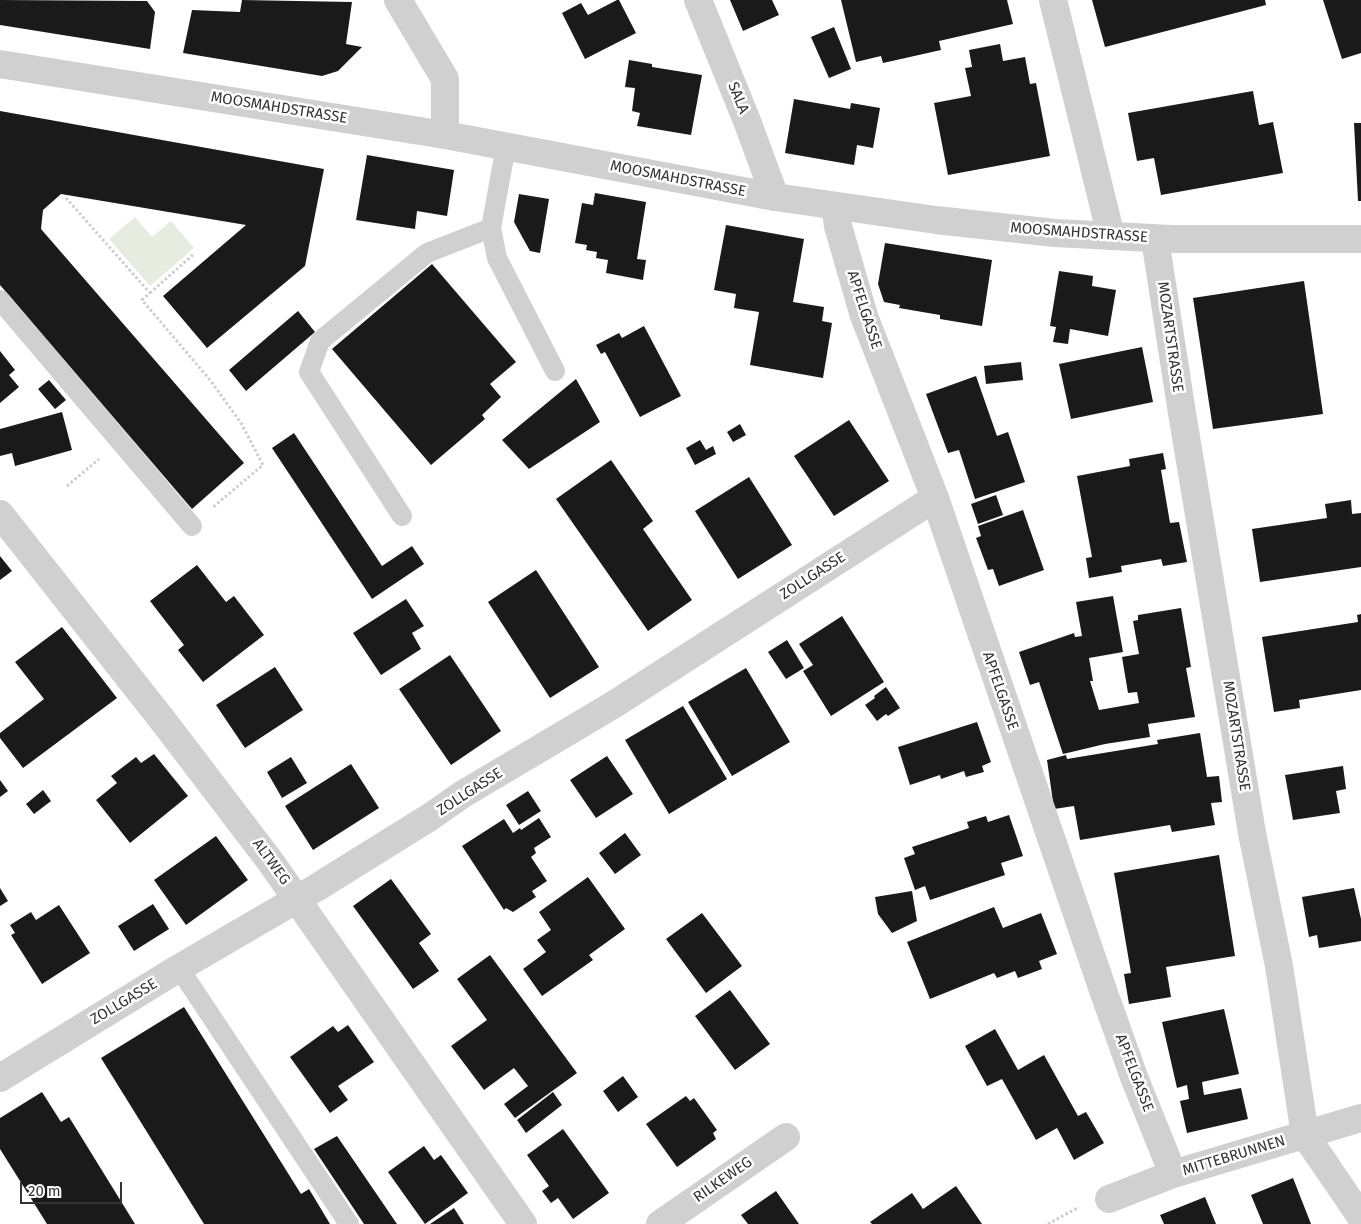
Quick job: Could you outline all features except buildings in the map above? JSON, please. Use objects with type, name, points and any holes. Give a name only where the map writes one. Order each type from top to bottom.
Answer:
[{"type":"street","points":[[398,0],[445,80],[445,135]]},
{"type":"street","name":"SALA","points":[[698,0],[747,121],[775,197]]},
{"type":"street","points":[[1053,0],[1111,236]]},
{"type":"street","name":"MOOSMAHDSTRASSE","points":[[0,64],[445,135],[775,197],[1020,230],[1155,238],[1361,239]]},
{"type":"street","name":"APFELGASSE","points":[[834,206],[864,316],[935,498],[1101,984],[1134,1077],[1173,1174]]},
{"type":"street","name":"MOZARTSTRASSE","points":[[1155,238],[1182,413],[1252,833],[1279,966],[1305,1134],[1361,1217]]},
{"type":"street","name":"ZOLLGASSE","points":[[0,1078],[430,817],[463,794],[613,705],[935,498]]},
{"type":"street","name":"ALTWEG","points":[[0,514],[170,729],[270,861],[524,1224]]},
{"type":"street","name":"MITTEBRUNNEN","points":[[1109,1199],[1173,1174],[1361,1118]]},
{"type":"street","name":"RILKEWEG","points":[[660,1224],[786,1136]]},
{"type":"lane","points":[[506,146],[491,228],[497,258],[554,371]]},
{"type":"lane","points":[[402,516],[309,372],[320,341],[427,254],[491,228]]},
{"type":"lane","points":[[0,300],[192,526]]},
{"type":"lane","points":[[179,968],[349,1224]]},
{"type":"path","points":[[66,198],[150,293]]},
{"type":"path","points":[[192,526],[264,465],[241,423],[210,380],[142,300],[195,253]]},
{"type":"path","points":[[67,486],[119,441]]},
{"type":"shaded area","points":[[135,217],[152,237],[171,221],[194,248],[150,286],[109,239]]}]
